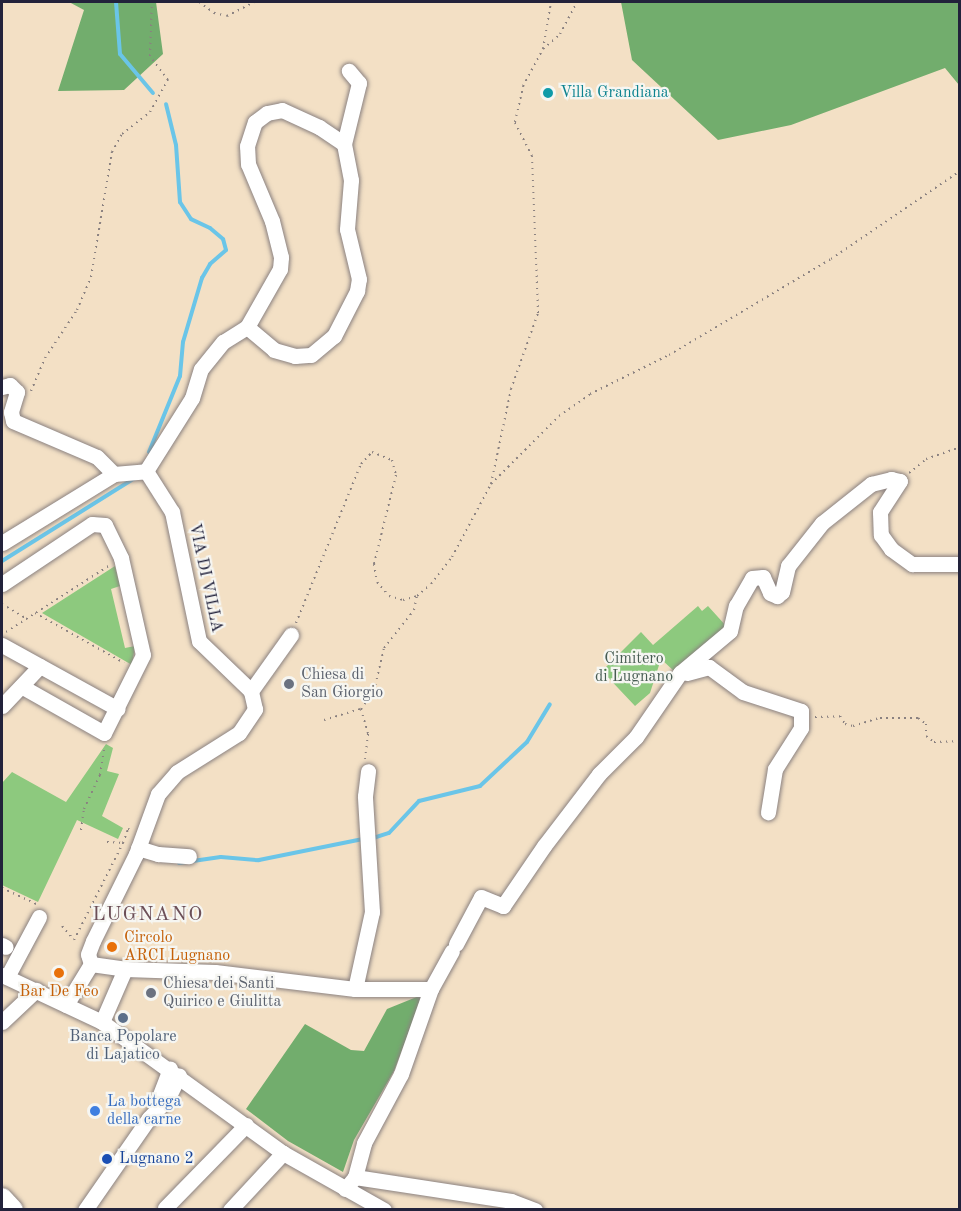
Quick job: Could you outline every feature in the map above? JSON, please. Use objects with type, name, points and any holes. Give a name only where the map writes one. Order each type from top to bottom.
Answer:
[{"type":"main road","points":[[2,1198],[13,1209]]},
{"type":"street","points":[[247,327],[274,350],[295,356],[311,355],[323,346],[344,320],[359,279],[346,229],[351,180],[344,144],[359,83],[349,71]]},
{"type":"street","points":[[2,543],[114,474],[146,471],[192,398],[201,369],[223,342],[247,327],[276,282],[281,256],[272,222],[248,164],[247,146],[255,122],[267,113],[282,110],[320,127],[344,144]]},
{"type":"street","points":[[2,387],[10,385],[17,392],[11,412],[11,422],[97,457],[114,474]]},
{"type":"street","name":"VIA DI VILLA","points":[[146,471],[172,512],[199,641],[251,691]]},
{"type":"street","points":[[350,1183],[364,1143],[401,1074],[431,990],[481,897],[503,906],[544,846],[599,774],[636,737],[673,684],[730,631],[736,606],[752,578],[763,577],[770,593],[777,596],[785,584],[788,566],[822,523],[871,484],[891,479],[900,481],[880,512],[881,535],[891,549],[912,564],[960,564]]},
{"type":"street","points":[[2,584],[95,524],[109,529],[121,558],[143,655],[118,710],[104,733],[21,686]]},
{"type":"street","points":[[66,1005],[91,964],[88,954],[93,941],[130,846],[143,833],[152,807],[170,778],[216,750],[247,724],[255,709],[251,691],[291,635]]},
{"type":"street","points":[[2,645],[118,710]]},
{"type":"street","points":[[2,706],[40,666]]},
{"type":"street","points":[[673,684],[696,668],[709,667],[743,692],[801,711],[804,716],[801,728],[775,769],[768,812]]},
{"type":"street","points":[[355,989],[372,912],[369,840],[364,796],[368,773]]},
{"type":"street","points":[[130,846],[158,854],[189,856]]},
{"type":"street","points":[[41,912],[4,976],[102,1022],[198,1089],[283,1153],[350,1183],[384,1209]]},
{"type":"street","points":[[91,964],[126,969],[215,972],[355,989],[431,990]]},
{"type":"street","points":[[102,1022],[126,969]]},
{"type":"street","points":[[2,1022],[36,990]]},
{"type":"street","points":[[168,1098],[174,1072]]},
{"type":"street","points":[[87,1208],[149,1118],[174,1072]]},
{"type":"street","points":[[149,1118],[168,1098],[183,1090],[198,1089]]},
{"type":"street","points":[[165,1208],[246,1125]]},
{"type":"street","points":[[230,1209],[283,1153]]},
{"type":"street","points":[[350,1183],[511,1201],[535,1209]]},
{"type":"path","points":[[11,422],[45,358],[77,310],[91,277],[112,152],[122,134],[150,112],[168,81],[150,56],[152,2]]},
{"type":"path","points":[[199,2],[214,13],[227,16],[238,13],[255,2]]},
{"type":"path","points":[[324,720],[361,709],[374,691],[384,648],[414,610],[417,596],[452,556],[491,484],[511,389],[538,313],[532,156],[515,122],[523,86],[543,49],[551,2]]},
{"type":"path","points":[[543,49],[560,34],[577,2]]},
{"type":"path","points":[[491,484],[559,416],[591,394],[669,355],[831,259],[960,171]]},
{"type":"path","points":[[900,481],[926,459],[960,447]]},
{"type":"path","points":[[291,635],[362,464],[372,452],[392,460],[396,474],[374,564],[377,582],[389,596],[403,600],[417,596]]},
{"type":"path","points":[[2,635],[121,558]]},
{"type":"path","points":[[2,604],[27,619]]},
{"type":"path","points":[[35,613],[137,670]]},
{"type":"path","points":[[361,709],[368,734],[363,768],[368,773]]},
{"type":"path","points":[[804,716],[840,716],[845,724],[853,726],[880,718],[918,718],[926,724],[926,736],[934,741],[960,741]]},
{"type":"path","points":[[81,830],[84,809],[100,775],[104,733]]},
{"type":"path","points":[[960,774],[960,784]]},
{"type":"path","points":[[74,940],[130,846],[128,829],[143,833]]},
{"type":"path","points":[[107,842],[130,846]]},
{"type":"path","points":[[2,888],[41,912]]},
{"type":"path","points":[[62,926],[74,940],[77,950]]},
{"type":"green space","points":[[69,2],[156,2],[163,54],[124,90],[58,91],[84,10]]},
{"type":"green space","points":[[621,2],[959,2],[959,85],[945,68],[791,125],[718,140],[632,60]]},
{"type":"green space","points":[[115,566],[120,586],[111,589],[125,648],[135,646],[132,665],[42,613]]},
{"type":"green space","name":"Cimitero di Lugnano","points":[[698,606],[702,611],[708,606],[727,627],[675,672],[661,659],[650,693],[635,706],[602,671],[641,632],[653,645]]},
{"type":"green space","points":[[106,744],[113,748],[107,771],[119,774],[102,816],[123,828],[118,839],[77,820],[38,902],[2,885],[2,783],[12,772],[66,802]]},
{"type":"green space","points":[[419,996],[422,998],[394,1071],[354,1140],[343,1172],[288,1141],[246,1109],[305,1024],[351,1050],[364,1051],[387,1009]]},
{"type":"waterway","points":[[116,2],[120,54],[153,93]]},
{"type":"waterway","points":[[149,452],[180,376],[183,342],[202,278],[210,264],[226,250],[223,239],[210,228],[191,219],[180,202],[176,145],[166,104]]},
{"type":"waterway","points":[[2,561],[135,478]]},
{"type":"waterway","points":[[370,839],[389,833],[419,801],[480,786],[527,742],[550,704]]},
{"type":"waterway","points":[[179,863],[221,857],[259,860],[363,839]]},
{"type":"place","name":"Villa Grandiana","points":[[548,93]]},
{"type":"place","name":"Chiesa di San Giorgio","points":[[289,684]]},
{"type":"place","name":"Circolo ARCI Lugnano","points":[[112,947]]},
{"type":"place","name":"Bar De Feo","points":[[59,973]]},
{"type":"place","name":"Chiesa dei Santi Quirico e Giulitta","points":[[151,993]]},
{"type":"place","name":"Banca Popolare di Lajatico","points":[[123,1018]]},
{"type":"place","name":"La bottega della carne","points":[[95,1111]]},
{"type":"place","name":"Lugnano 2","points":[[107,1159]]},
{"type":"district","name":"LUGNANO","points":[[148,915]]}]
